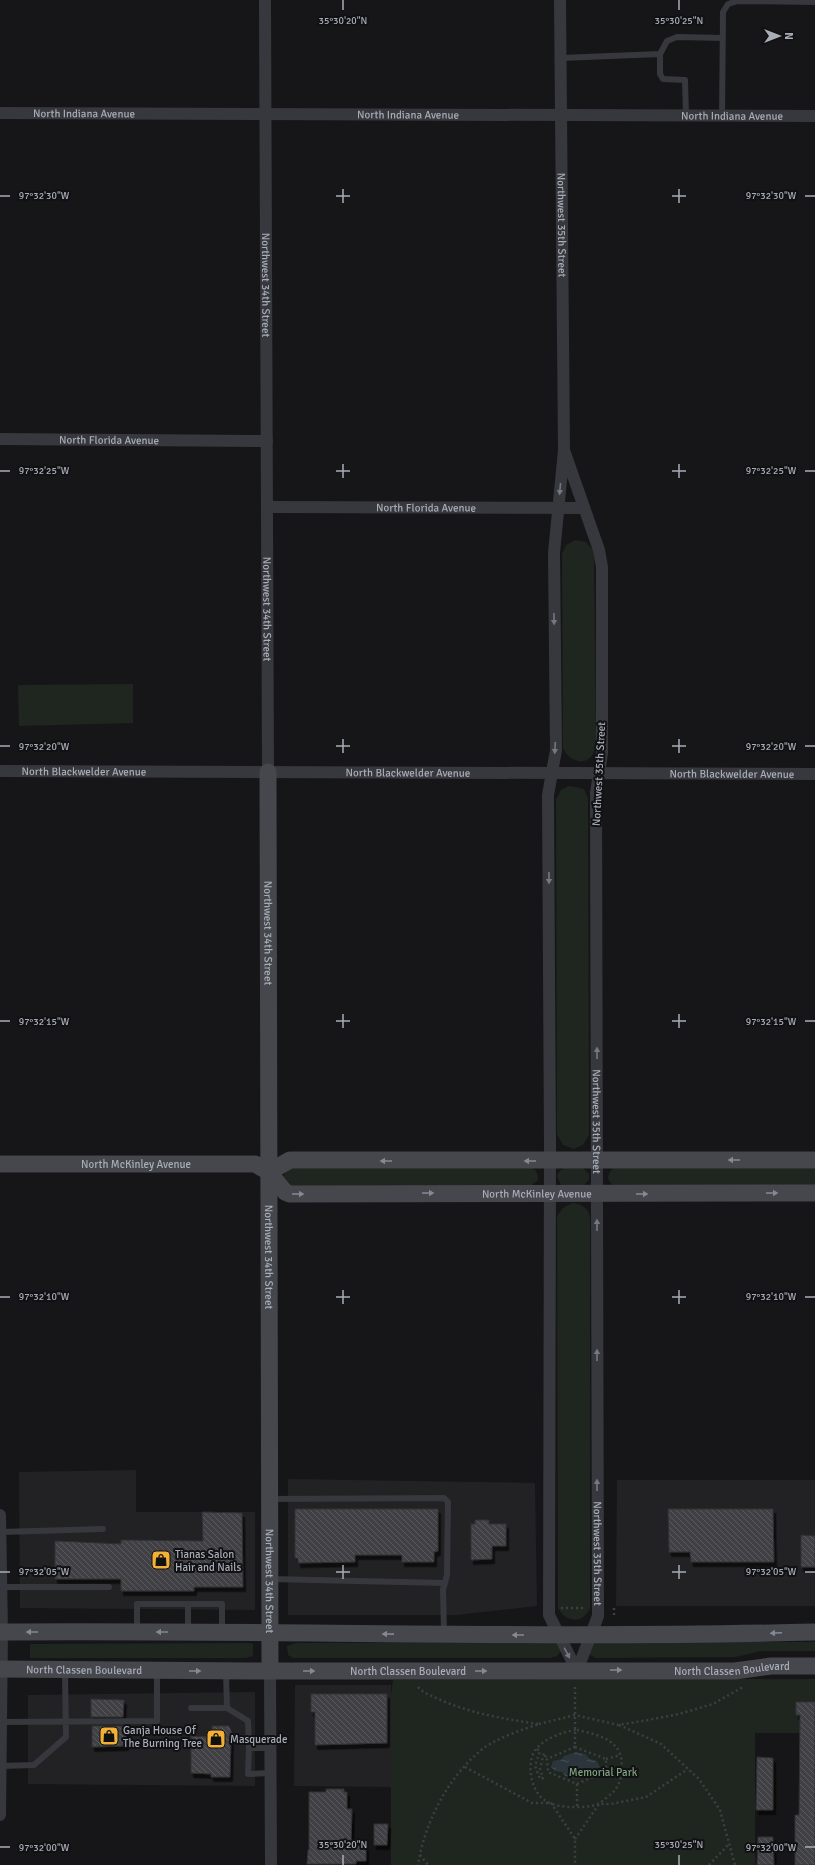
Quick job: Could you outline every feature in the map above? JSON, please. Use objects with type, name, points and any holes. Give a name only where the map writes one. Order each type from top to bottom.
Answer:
[{"type":"street","name":"Northwest 34th Street","points":[[265,0],[271,1865]]},
{"type":"street","name":"Northwest 35th Street","points":[[560,0],[564,450],[554,553],[556,750],[548,795],[550,1161],[549,1614],[576,1679]]},
{"type":"street","name":"North Indiana Avenue","points":[[0,113],[815,116]]},
{"type":"street","name":"North Florida Avenue","points":[[0,439],[267,441]]},
{"type":"street","name":"Northwest 35th Street","points":[[564,450],[599,550],[602,567],[602,753],[596,793],[598,1616],[590,1634],[576,1679]]},
{"type":"street","name":"North Florida Avenue","points":[[267,507],[584,508]]},
{"type":"street","name":"North Blackwelder Avenue","points":[[0,771],[815,774]]},
{"type":"street","points":[[269,1172],[290,1160],[815,1160]]},
{"type":"street","name":"North McKinley Avenue","points":[[0,1164],[255,1164],[269,1172],[285,1192],[290,1194],[815,1193]]},
{"type":"street","points":[[0,1515],[0,1815]]},
{"type":"street","points":[[1,1632],[590,1634],[815,1632]]},
{"type":"street","name":"North Classen Boulevard","points":[[1,1669],[270,1671],[576,1679],[735,1671],[771,1666],[815,1666]]},
{"type":"lane","points":[[722,116],[723,12],[728,4],[738,1],[815,2]]},
{"type":"lane","points":[[686,115],[685,80],[663,79],[660,74],[660,54],[668,41],[677,37],[723,38]]},
{"type":"lane","points":[[561,58],[660,54]]},
{"type":"lane","points":[[270,1499],[444,1498],[448,1502],[447,1576],[445,1583],[444,1634]]},
{"type":"lane","points":[[1,1532],[104,1529]]},
{"type":"lane","points":[[270,1579],[445,1583]]},
{"type":"lane","points":[[1,1587],[109,1587]]},
{"type":"lane","points":[[137,1632],[137,1604],[222,1604],[222,1632]]},
{"type":"lane","points":[[188,1604],[188,1632]]},
{"type":"lane","points":[[1,1766],[34,1765],[66,1737],[65,1669]]},
{"type":"lane","points":[[1,1722],[157,1720],[157,1670]]},
{"type":"lane","points":[[226,1671],[227,1708]]},
{"type":"lane","points":[[191,1708],[227,1708],[248,1721],[248,1774],[271,1773]]},
{"type":"lane","points":[[249,1748],[271,1748]]},
{"type":"path","points":[[560,1608],[589,1608]]},
{"type":"path","points":[[614,1608],[614,1617]]},
{"type":"path","points":[[575,1747],[576,1679]]},
{"type":"path","points":[[418,1687],[422,1692],[442,1701],[494,1718],[538,1724]]},
{"type":"path","points":[[618,1725],[679,1714],[713,1704],[743,1687]]},
{"type":"path","points":[[418,1865],[428,1825],[450,1784],[481,1750],[516,1731],[575,1715],[618,1725],[661,1744],[688,1768],[699,1779],[720,1810],[735,1865]]},
{"type":"path","points":[[574,1865],[575,1839],[599,1804],[615,1790],[620,1778],[620,1755],[616,1747],[606,1739],[575,1730],[555,1736],[537,1749],[532,1755],[530,1771],[534,1785],[542,1798],[562,1807],[577,1807],[599,1804],[611,1804],[646,1797],[688,1768]]},
{"type":"path","points":[[547,1759],[575,1747],[606,1759],[620,1755]]},
{"type":"path","points":[[537,1749],[540,1751],[535,1766],[537,1775],[540,1779],[543,1778],[540,1768],[544,1753],[547,1759],[548,1772],[577,1784],[606,1771]]},
{"type":"path","points":[[606,1759],[606,1771]]},
{"type":"path","points":[[465,1767],[532,1803],[551,1803]]},
{"type":"path","points":[[606,1771],[620,1778]]},
{"type":"path","points":[[577,1784],[577,1807]]},
{"type":"path","points":[[551,1803],[575,1839]]},
{"type":"path","points":[[709,1865],[729,1844]]},
{"type":"path","points":[[420,1854],[428,1865]]},
{"type":"shaded area","points":[[136,1470],[136,1512],[255,1512],[255,1610],[20,1608],[19,1472]]},
{"type":"shaded area","points":[[288,1479],[535,1483],[537,1606],[457,1615],[288,1615]]},
{"type":"shaded area","points":[[617,1480],[815,1480],[815,1606],[616,1606]]},
{"type":"shaded area","points":[[295,1685],[391,1685],[391,1787],[294,1786]]},
{"type":"shaded area","points":[[255,1692],[255,1786],[28,1784],[28,1695]]},
{"type":"green space","points":[[575,540],[586,542],[593,550],[594,555],[596,744],[595,750],[591,757],[582,761],[573,759],[565,753],[563,748],[562,554],[566,545]]},
{"type":"green space","points":[[133,684],[133,723],[19,726],[18,685]]},
{"type":"green space","points":[[569,786],[584,789],[588,798],[589,1135],[583,1145],[574,1149],[563,1145],[557,1134],[556,799],[561,790]]},
{"type":"green space","points":[[617,1166],[815,1166],[815,1185],[615,1186],[609,1181],[608,1176],[611,1170]]},
{"type":"green space","points":[[291,1167],[532,1168],[537,1173],[538,1180],[532,1185],[291,1187],[283,1176]]},
{"type":"green space","points":[[568,1167],[582,1167],[589,1174],[589,1180],[583,1186],[561,1185],[557,1176],[561,1170]]},
{"type":"green space","points":[[572,1203],[584,1207],[588,1211],[590,1217],[590,1608],[583,1617],[574,1620],[569,1619],[561,1613],[558,1608],[557,1216],[563,1208]]},
{"type":"green space","points":[[552,1642],[559,1644],[563,1649],[557,1656],[550,1658],[293,1658],[288,1655],[287,1646],[296,1643]]},
{"type":"green space","points":[[599,1642],[815,1642],[815,1651],[761,1651],[736,1657],[595,1658],[586,1652],[591,1644]]},
{"type":"green space","points":[[30,1644],[253,1644],[253,1656],[245,1658],[30,1658]]},
{"type":"green space","name":"Memorial Park","points":[[815,1679],[815,1733],[755,1733],[755,1865],[391,1865],[391,1696],[393,1680]]},
{"type":"water","points":[[576,1752],[585,1754],[590,1759],[597,1761],[600,1767],[595,1771],[590,1772],[588,1775],[576,1779],[565,1776],[562,1772],[555,1771],[551,1767],[553,1761],[562,1759],[564,1756]]},
{"type":"building","points":[[295,1509],[438,1509],[438,1551],[434,1552],[434,1562],[402,1562],[402,1555],[355,1555],[355,1562],[298,1563],[298,1558],[295,1558]]},
{"type":"building","points":[[668,1509],[773,1509],[774,1562],[691,1562],[690,1552],[669,1552]]},
{"type":"building","points":[[202,1512],[242,1513],[243,1587],[194,1587],[194,1591],[121,1591],[121,1579],[55,1579],[55,1541],[121,1544],[121,1540],[203,1541]]},
{"type":"building","points":[[475,1520],[489,1520],[489,1524],[506,1524],[506,1546],[492,1546],[492,1559],[471,1560],[471,1524],[475,1524]]},
{"type":"building","points":[[801,1535],[815,1536],[815,1567],[801,1567]]},
{"type":"building","points":[[311,1694],[387,1694],[387,1743],[315,1745],[315,1712],[311,1712]]},
{"type":"building","points":[[91,1699],[124,1700],[123,1717],[91,1717]]},
{"type":"building","points":[[796,1702],[815,1702],[815,1865],[795,1865],[795,1815],[799,1815],[800,1715],[796,1715]]},
{"type":"building","name":"Ganja House Of The Burning Tree","points":[[92,1726],[126,1726],[126,1746],[92,1747]]},
{"type":"building","points":[[212,1726],[229,1726],[234,1737],[231,1737],[230,1777],[211,1777],[211,1774],[191,1773],[191,1736],[212,1737]]},
{"type":"building","points":[[757,1757],[773,1758],[773,1810],[756,1810]]},
{"type":"building","points":[[326,1789],[344,1789],[344,1792],[347,1792],[347,1809],[352,1809],[351,1846],[366,1846],[366,1861],[356,1861],[356,1864],[307,1864],[309,1850],[309,1792],[326,1792]]},
{"type":"building","points":[[374,1824],[388,1824],[387,1845],[374,1845]]},
{"type":"building","points":[[758,1837],[773,1837],[774,1865],[757,1865]]},
{"type":"place","name":"Tianas Salon Hair and Nails","points":[[161,1560]]},
{"type":"place","name":"Ganja House Of The Burning Tree","points":[[109,1736]]},
{"type":"place","name":"Masquerade","points":[[216,1739]]}]
